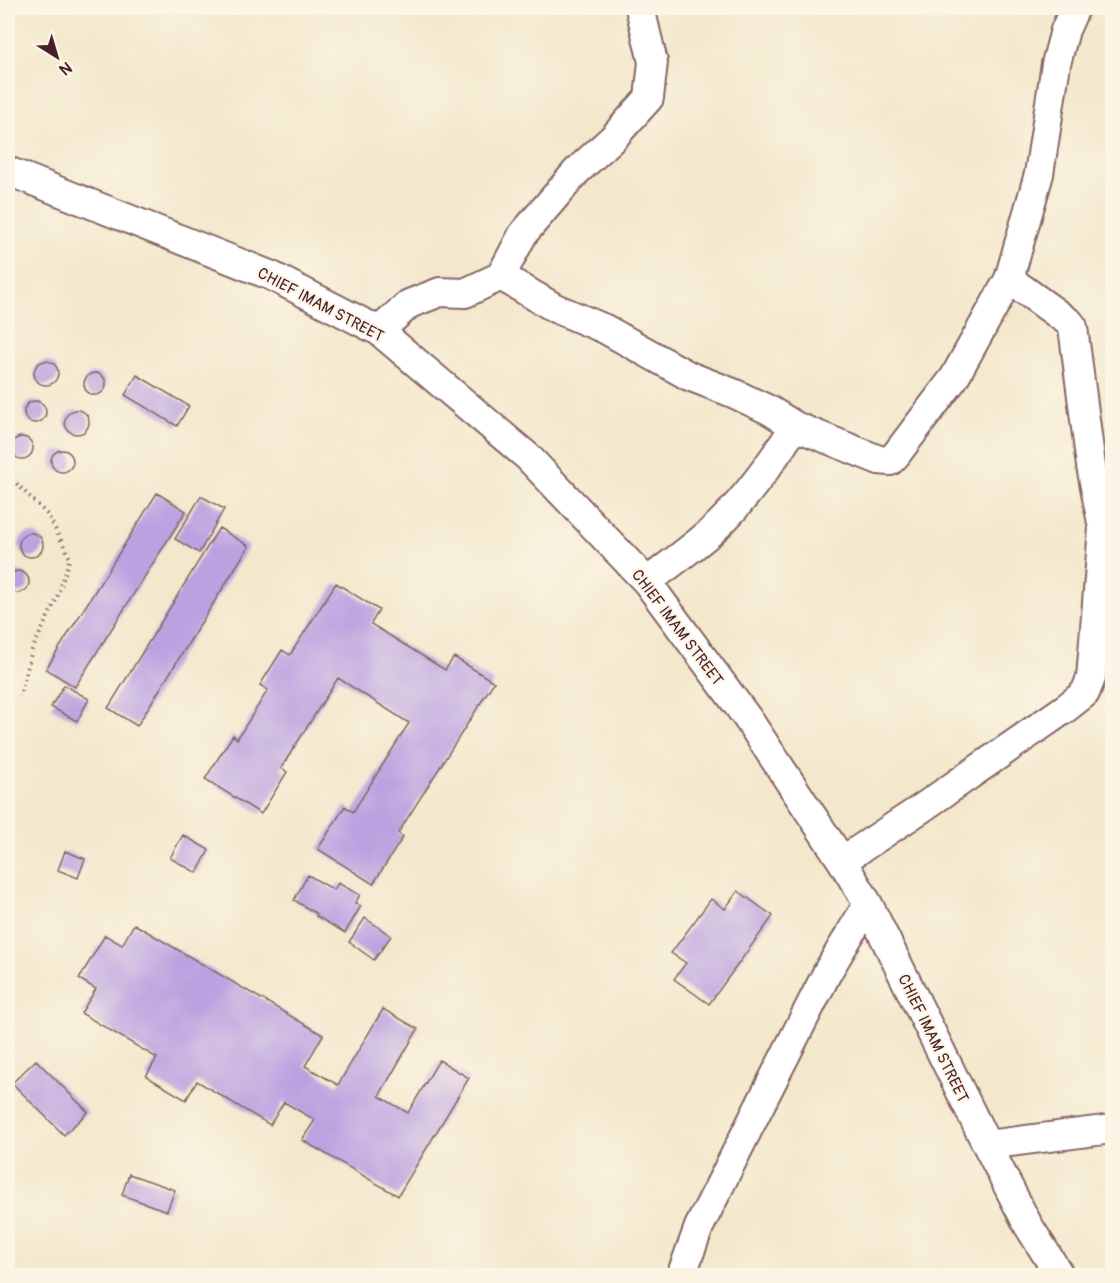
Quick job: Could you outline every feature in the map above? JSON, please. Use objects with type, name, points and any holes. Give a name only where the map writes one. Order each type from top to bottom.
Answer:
[{"type":"street","points":[[379,331],[409,304],[440,292],[465,293],[501,276],[523,234],[577,171],[613,138],[649,98],[653,62],[640,8]]},
{"type":"street","points":[[501,276],[555,308],[605,329],[689,376],[733,393],[769,410],[795,426],[879,460],[890,461],[954,378],[1009,279],[1039,174],[1056,64],[1065,30],[1075,8]]},
{"type":"street","name":"CHIEF IMAM STREET","points":[[8,171],[272,276],[379,331],[528,457],[647,582],[748,719],[842,861],[868,904],[1028,1225],[1060,1275]]},
{"type":"street","points":[[842,861],[1066,708],[1085,693],[1091,678],[1103,528],[1091,466],[1073,327],[1009,279]]},
{"type":"street","points":[[647,582],[713,530],[747,494],[795,426]]},
{"type":"street","points":[[681,1275],[699,1227],[828,971],[868,904]]},
{"type":"street","points":[[987,1145],[1113,1129]]},
{"type":"path","points":[[8,475],[48,515],[70,558],[57,598],[32,650],[20,696]]},
{"type":"building","points":[[46,361],[51,362],[57,368],[57,378],[51,384],[46,385],[41,384],[35,378],[34,373],[35,368],[41,362]]},
{"type":"building","points":[[95,373],[103,376],[106,384],[103,392],[95,395],[87,392],[84,384],[87,376]]},
{"type":"building","points":[[137,375],[189,406],[177,426],[125,395]]},
{"type":"building","points":[[35,401],[43,404],[46,412],[43,420],[35,423],[27,420],[24,412],[27,404]]},
{"type":"building","points":[[77,410],[86,413],[89,422],[86,431],[77,434],[68,431],[65,422],[68,413]]},
{"type":"building","points":[[22,437],[30,440],[33,448],[30,456],[22,459],[14,456],[11,448],[14,440]]},
{"type":"building","points":[[62,450],[70,453],[73,461],[70,469],[62,472],[54,469],[51,461],[54,453]]},
{"type":"building","points":[[157,493],[186,511],[75,687],[46,669]]},
{"type":"building","points":[[201,496],[224,509],[199,553],[175,539]]},
{"type":"building","points":[[219,528],[249,546],[137,726],[108,708]]},
{"type":"building","points":[[31,533],[39,537],[43,545],[39,553],[31,557],[23,553],[19,545],[23,537]]},
{"type":"building","points":[[18,571],[26,574],[29,582],[26,590],[18,593],[10,590],[7,582],[10,574]]},
{"type":"building","points":[[336,583],[379,610],[371,624],[445,670],[454,657],[494,682],[398,833],[403,837],[373,884],[318,849],[345,806],[353,812],[409,723],[338,678],[281,768],[287,772],[261,814],[205,779],[233,735],[237,739],[268,690],[260,685],[282,650],[290,655]]},
{"type":"building","points":[[8,609],[14,615],[14,621],[8,629]]},
{"type":"building","points":[[64,685],[89,699],[77,721],[51,707]]},
{"type":"building","points":[[183,835],[209,850],[197,873],[170,858]]},
{"type":"building","points":[[65,851],[85,859],[78,878],[58,870]]},
{"type":"building","points":[[308,875],[334,890],[338,883],[360,895],[355,903],[361,906],[345,933],[294,900]]},
{"type":"building","points":[[738,891],[773,916],[709,1004],[674,979],[686,963],[671,953],[711,899],[725,909]]},
{"type":"building","points":[[365,918],[391,936],[374,960],[349,942]]},
{"type":"building","points":[[134,924],[323,1035],[305,1066],[338,1085],[383,1009],[418,1029],[379,1096],[408,1113],[439,1060],[469,1078],[398,1196],[302,1140],[315,1120],[284,1102],[270,1125],[197,1081],[186,1100],[146,1076],[157,1058],[81,1013],[96,989],[79,979],[105,935],[122,945]]},
{"type":"building","points":[[36,1060],[88,1112],[64,1135],[12,1083]]},
{"type":"building","points":[[129,1174],[175,1190],[167,1211],[122,1195]]}]
